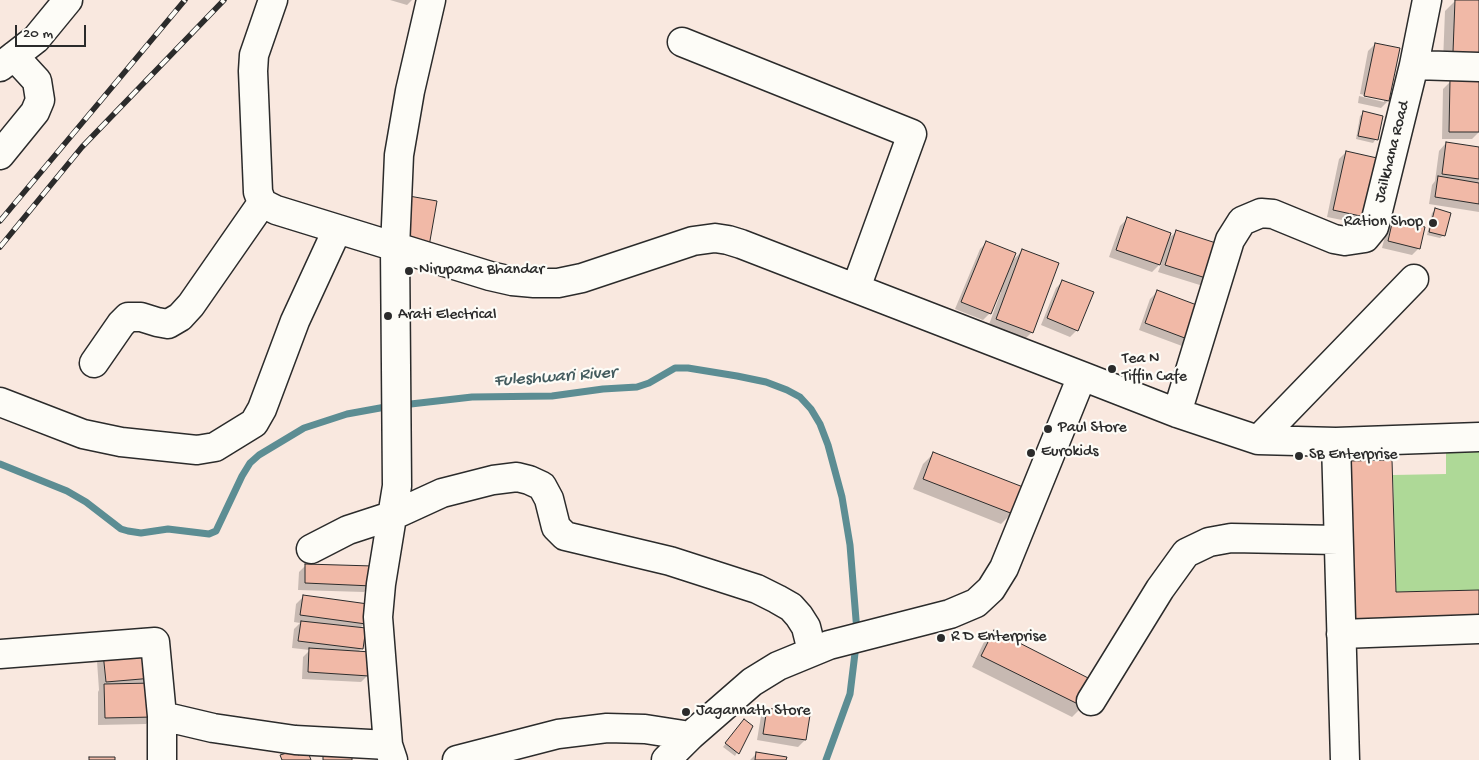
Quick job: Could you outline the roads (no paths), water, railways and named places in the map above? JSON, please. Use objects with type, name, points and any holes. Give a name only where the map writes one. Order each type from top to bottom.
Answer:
[{"type":"street","points":[[0,155],[35,112],[40,100],[37,81],[7,62],[36,39],[68,0]]},
{"type":"street","points":[[273,0],[254,55],[252,71],[258,192],[262,203],[276,210],[395,248],[512,281],[534,284],[558,283],[582,278],[692,241],[715,238],[741,244],[1177,413],[1258,440],[1336,442],[1479,437]]},
{"type":"street","points":[[162,716],[213,728],[336,743],[390,753],[378,617],[381,584],[394,515],[397,486],[395,248],[399,155],[410,91],[431,0]]},
{"type":"street","name":"Jailkhana Road","points":[[1177,413],[1230,240],[1242,221],[1261,213],[1273,214],[1345,242],[1365,238],[1374,227],[1414,65],[1427,0]]},
{"type":"street","points":[[682,42],[912,134],[856,288]]},
{"type":"street","points":[[1414,65],[1479,67]]},
{"type":"street","points":[[94,363],[128,317],[141,316],[168,324],[180,317],[191,305],[262,203]]},
{"type":"street","points":[[0,402],[83,434],[111,440],[197,450],[215,448],[254,423],[262,409],[295,321],[337,230]]},
{"type":"street","points":[[1258,440],[1414,279]]},
{"type":"street","points":[[666,760],[690,736],[752,682],[778,666],[821,648],[950,614],[976,603],[991,589],[1004,568],[1082,376]]},
{"type":"street","points":[[1336,442],[1344,760]]},
{"type":"street","points":[[311,549],[348,530],[394,515],[442,493],[493,480],[517,477],[542,486],[549,499],[556,527],[565,536],[670,561],[757,590],[791,607],[821,648]]},
{"type":"street","points":[[1091,701],[1160,589],[1186,554],[1209,542],[1231,538],[1338,540]]},
{"type":"street","points":[[1341,634],[1479,630]]},
{"type":"street","points":[[0,654],[155,642],[162,716],[162,760]]},
{"type":"street","points":[[457,760],[558,734],[607,728],[645,729],[690,736]]},
{"type":"waterway","name":"Fuleshwari River","points":[[402,405],[472,397],[552,396],[603,389],[637,387],[649,383],[675,368],[688,368],[737,376],[766,382],[787,390],[800,397],[811,409],[820,424],[828,445],[842,497],[850,545],[857,632]]},
{"type":"waterway","name":"Fuleshwari River","points":[[0,464],[67,491],[86,502],[121,529],[141,533],[168,529],[209,534],[216,531],[242,476],[250,463],[259,455],[304,428],[347,414],[391,406]]},
{"type":"waterway","name":"Fuleshwari River","points":[[826,760],[850,694],[856,645]]},
{"type":"railway","points":[[0,221],[185,0]]},
{"type":"railway","points":[[0,247],[82,147],[224,0]]},
{"type":"place","name":"Ration Shop","points":[[1433,223]]},
{"type":"place","name":"Nirupama Bhandar","points":[[409,271]]},
{"type":"place","name":"Arati Electrical","points":[[388,316]]},
{"type":"place","name":"Tea N Tiffin Cafe","points":[[1112,369]]},
{"type":"place","name":"Paul Store","points":[[1048,429]]},
{"type":"place","name":"Eurokids","points":[[1031,453]]},
{"type":"place","name":"SB Enterprise","points":[[1299,456]]},
{"type":"place","name":"R D Enterprise","points":[[941,638]]},
{"type":"place","name":"Jagannath Store","points":[[686,712]]}]
